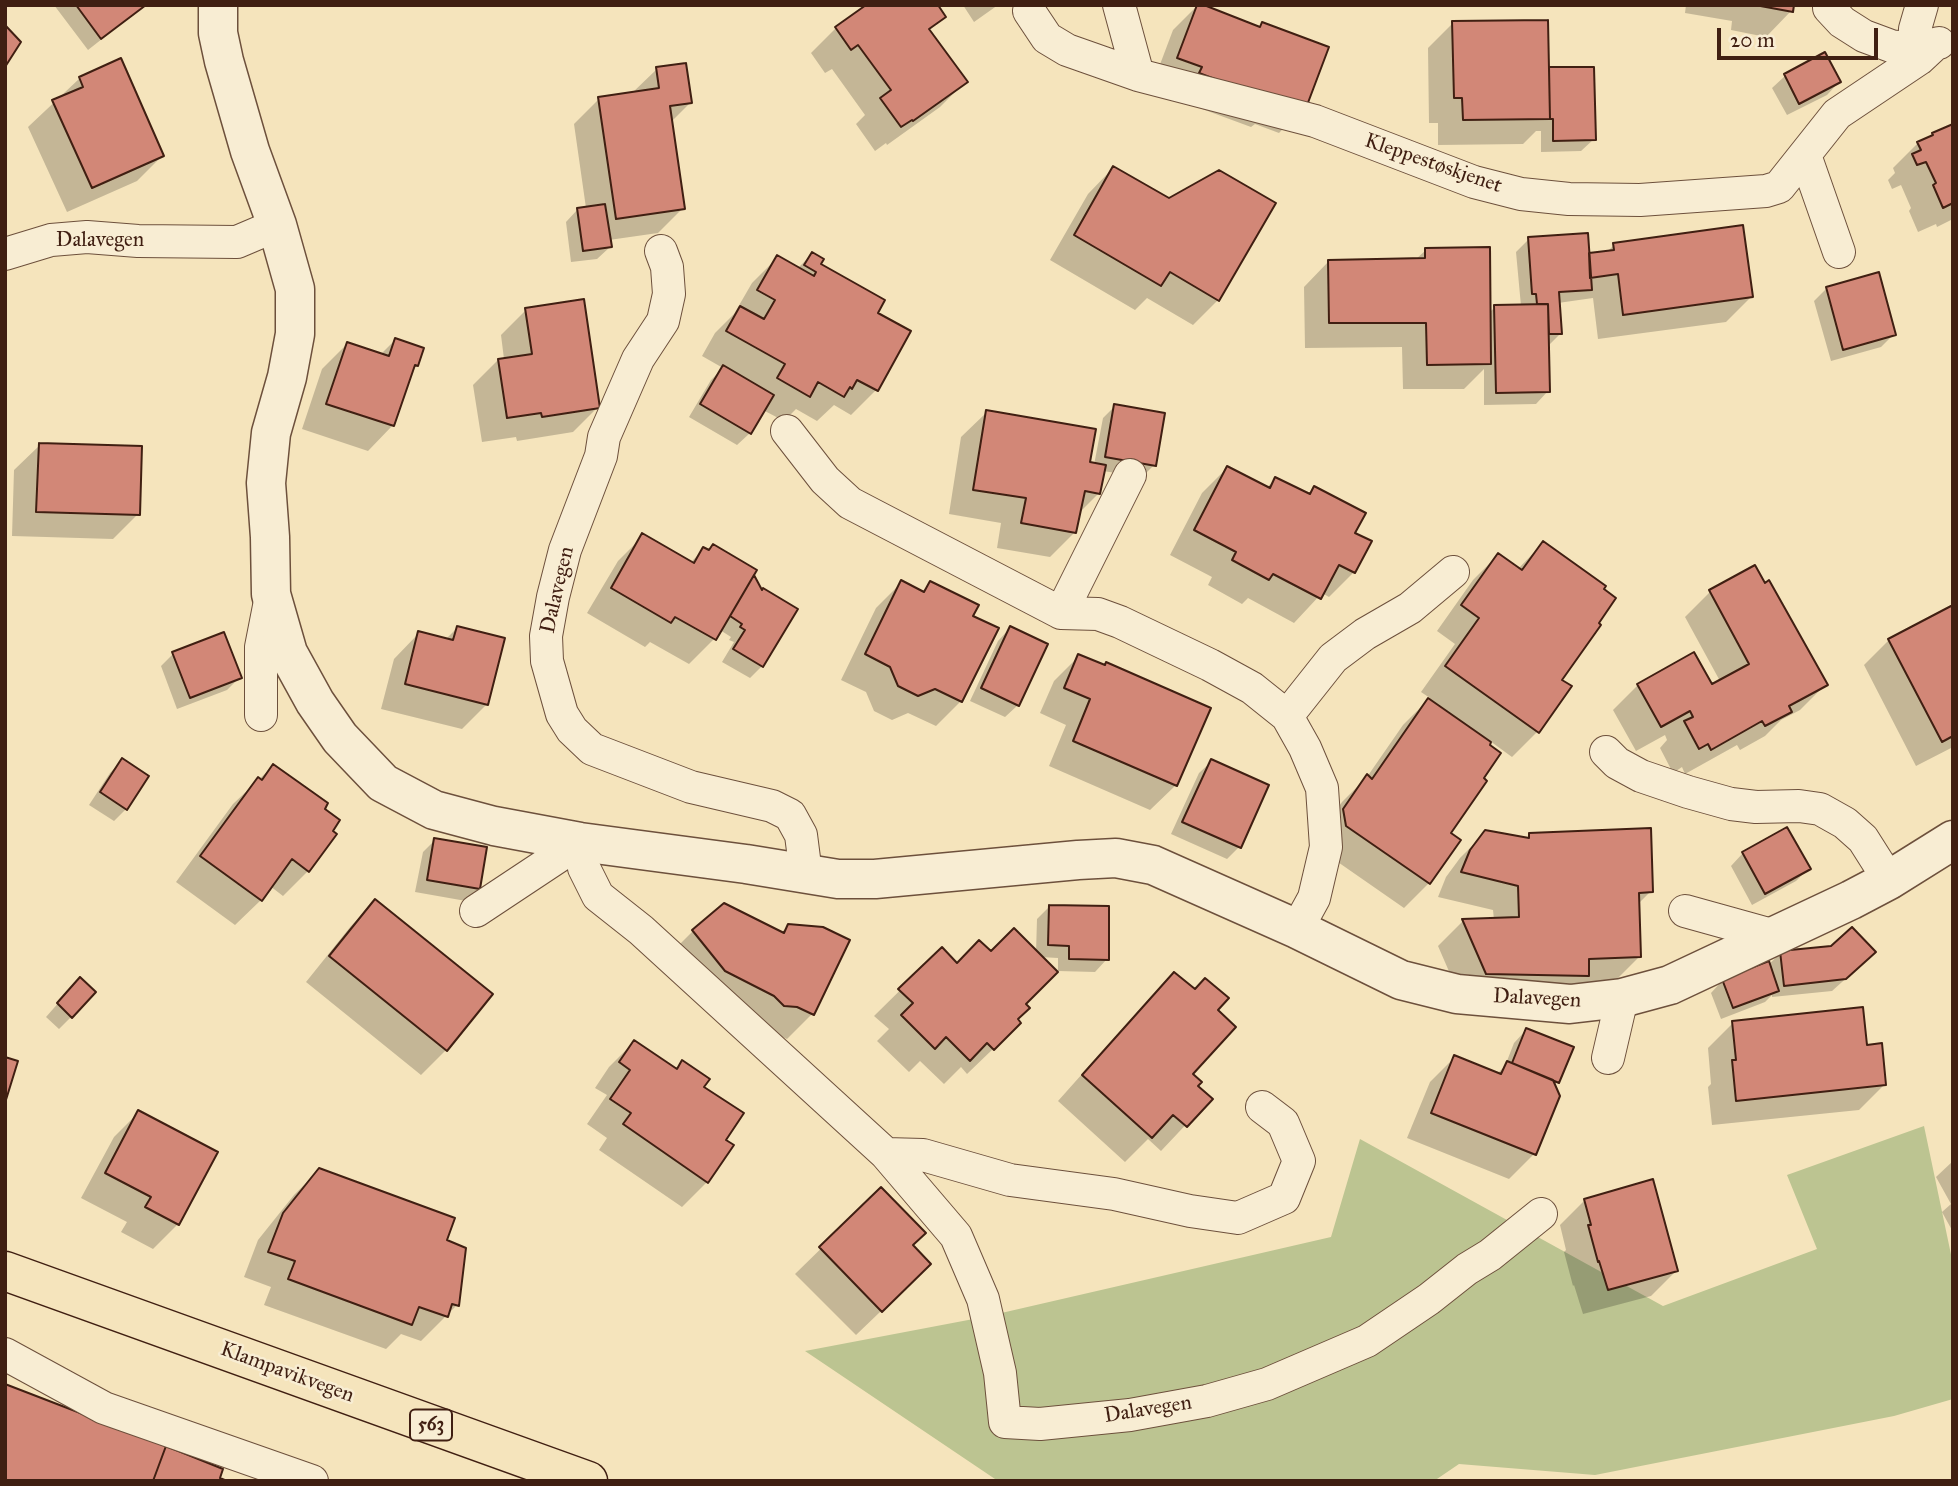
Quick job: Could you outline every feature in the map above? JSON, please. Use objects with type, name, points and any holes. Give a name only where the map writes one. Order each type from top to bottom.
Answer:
[{"type":"main road","name":"Klampavikvegen","points":[[5,1271],[575,1478]]},
{"type":"street","name":"Dalavegen","points":[[218,5],[218,33],[224,61],[295,289],[295,334],[287,377],[271,433],[266,482],[271,594],[288,653],[315,702],[340,737],[383,783],[434,810],[494,826],[580,842],[838,879],[875,879],[1116,858],[1153,865],[1297,929],[1401,980],[1457,994],[1570,1004],[1622,998],[1670,985],[1851,900],[1953,841]]},
{"type":"lane","points":[[1119,5],[1138,75]]},
{"type":"lane","points":[[1922,5],[1915,29],[1923,44]]},
{"type":"lane","points":[[1844,6],[1842,22],[1864,36],[1923,44]]},
{"type":"lane","name":"Kleppestøskjenet","points":[[1029,11],[1047,38],[1066,50],[1138,75],[1315,121],[1474,182],[1521,194],[1569,199],[1640,200],[1766,191],[1779,187],[1837,114],[1919,59],[1923,44]]},
{"type":"lane","points":[[1805,155],[1839,252]]},
{"type":"lane","name":"Dalavegen","points":[[5,254],[51,240],[87,237],[138,241],[237,242],[277,225]]},
{"type":"lane","name":"Dalavegen","points":[[661,251],[667,267],[669,294],[663,321],[638,359],[604,437],[601,456],[565,550],[546,636],[547,660],[562,714],[572,730],[592,749],[691,787],[772,806],[790,815],[801,835],[806,874]]},
{"type":"lane","points":[[787,431],[825,480],[850,503],[1061,613],[1098,614],[1210,665],[1252,688],[1287,716],[1306,748],[1322,788],[1326,847],[1314,898],[1297,929]]},
{"type":"lane","points":[[1061,613],[1130,475]]},
{"type":"lane","points":[[1287,716],[1333,658],[1365,634],[1410,608],[1453,572]]},
{"type":"lane","name":"Dalavegen","points":[[261,715],[261,647],[271,594]]},
{"type":"lane","points":[[1606,752],[1641,776],[1731,804],[1820,809],[1845,823],[1863,839],[1889,880]]},
{"type":"lane","name":"Dalavegen","points":[[580,842],[584,868],[598,896],[641,930],[886,1154],[956,1236],[983,1299],[1000,1373],[1005,1422],[1040,1424],[1130,1415],[1207,1401],[1267,1384],[1367,1341],[1429,1299],[1466,1269],[1490,1255],[1541,1214]]},
{"type":"lane","points":[[476,911],[580,842]]},
{"type":"lane","points":[[1685,911],[1775,936]]},
{"type":"lane","points":[[1608,1058],[1622,998]]},
{"type":"lane","points":[[886,1154],[923,1155],[1010,1180],[1114,1194],[1190,1211],[1238,1218],[1284,1198],[1299,1161],[1283,1123],[1262,1107]]},
{"type":"lane","points":[[5,1354],[104,1408],[312,1481]]},
{"type":"green space","points":[[1924,1126],[1953,1264],[1953,1399],[1894,1416],[1595,1475],[1459,1464],[1434,1481],[998,1481],[805,1351],[984,1317],[1331,1237],[1360,1139],[1663,1306],[1817,1249],[1787,1175]]},
{"type":"building","points":[[76,5],[146,5],[101,39]]},
{"type":"building","points":[[866,5],[938,5],[946,17],[929,29],[968,82],[901,127],[880,98],[891,90],[858,45],[851,50],[835,27]]},
{"type":"building","points":[[1197,5],[1204,5],[1260,27],[1262,22],[1329,47],[1306,108],[1278,103],[1199,73],[1202,67],[1177,58]]},
{"type":"building","points":[[1755,5],[1794,5],[1793,12]]},
{"type":"building","points":[[1548,20],[1550,119],[1463,120],[1462,98],[1454,98],[1452,21]]},
{"type":"building","points":[[5,25],[21,42],[5,67]]},
{"type":"building","points":[[1825,52],[1841,82],[1799,104],[1784,74]]},
{"type":"building","points":[[121,58],[164,156],[92,188],[52,100],[83,87],[79,77]]},
{"type":"building","points":[[686,63],[692,103],[670,106],[685,209],[616,219],[598,97],[659,88],[656,67]]},
{"type":"building","points":[[1549,67],[1594,67],[1596,140],[1553,141]]},
{"type":"building","points":[[1953,124],[1953,203],[1943,208],[1933,185],[1936,183],[1926,162],[1917,165],[1912,154],[1921,150],[1917,142]]},
{"type":"building","points":[[1113,166],[1169,198],[1219,170],[1276,203],[1219,301],[1170,272],[1161,286],[1074,235]]},
{"type":"building","points":[[605,204],[612,247],[583,251],[577,208]]},
{"type":"building","points":[[1743,225],[1753,297],[1623,315],[1618,274],[1590,278],[1589,253],[1614,250],[1613,243]]},
{"type":"building","points":[[1588,233],[1592,290],[1559,292],[1562,334],[1549,334],[1548,304],[1537,304],[1536,294],[1532,294],[1528,237]]},
{"type":"building","points":[[1490,247],[1491,364],[1427,365],[1426,323],[1329,323],[1328,260],[1425,258],[1425,248]]},
{"type":"building","points":[[812,252],[824,259],[821,264],[885,300],[878,313],[911,331],[878,391],[857,380],[844,397],[818,382],[810,397],[777,378],[785,364],[726,331],[740,306],[764,319],[775,300],[757,290],[777,255],[814,276],[816,272],[804,265]]},
{"type":"building","points":[[1879,272],[1896,335],[1843,350],[1826,287]]},
{"type":"building","points":[[584,299],[600,408],[542,417],[541,413],[507,418],[498,359],[532,354],[525,308]]},
{"type":"building","points":[[1548,304],[1550,392],[1496,393],[1494,305]]},
{"type":"building","points":[[395,338],[424,348],[418,366],[415,365],[394,426],[326,404],[347,342],[389,356]]},
{"type":"building","points":[[723,365],[774,395],[751,434],[700,404]]},
{"type":"building","points":[[1114,404],[1165,413],[1156,466],[1105,457]]},
{"type":"building","points":[[986,410],[1096,429],[1090,462],[1106,465],[1100,494],[1085,491],[1076,533],[1021,523],[1026,498],[973,490]]},
{"type":"building","points":[[39,443],[142,446],[140,515],[36,512]]},
{"type":"building","points":[[1227,466],[1270,488],[1275,477],[1310,494],[1314,486],[1366,513],[1355,533],[1372,541],[1355,573],[1339,565],[1321,599],[1273,574],[1269,580],[1232,560],[1236,552],[1194,530]]},
{"type":"building","points":[[642,533],[694,563],[703,547],[709,550],[713,544],[757,570],[716,640],[675,617],[671,623],[611,588]]},
{"type":"building","points":[[1543,541],[1606,586],[1604,589],[1616,598],[1599,623],[1601,625],[1562,680],[1572,686],[1539,733],[1445,666],[1479,618],[1461,605],[1498,553],[1522,570]]},
{"type":"building","points":[[1755,565],[1765,583],[1769,580],[1828,685],[1789,706],[1792,712],[1765,726],[1762,721],[1711,750],[1708,744],[1699,749],[1684,721],[1693,717],[1690,711],[1661,727],[1637,684],[1694,652],[1712,684],[1749,664],[1709,590]]},
{"type":"building","points":[[754,575],[762,590],[763,588],[798,609],[763,667],[733,649],[745,630],[740,627],[742,624],[730,616]]},
{"type":"building","points":[[901,580],[924,592],[930,581],[979,605],[973,616],[999,628],[962,702],[935,689],[918,696],[898,686],[890,667],[865,654]]},
{"type":"building","points":[[1951,606],[1953,736],[1942,742],[1888,639]]},
{"type":"building","points":[[457,626],[505,638],[488,705],[405,684],[418,631],[453,640]]},
{"type":"building","points":[[1010,626],[1048,644],[1019,706],[981,688]]},
{"type":"building","points":[[224,632],[242,678],[190,698],[172,652]]},
{"type":"building","points":[[1078,654],[1105,665],[1106,662],[1211,708],[1177,786],[1073,741],[1090,699],[1064,688]]},
{"type":"building","points":[[1428,698],[1491,742],[1490,745],[1501,753],[1484,778],[1487,781],[1451,833],[1461,840],[1430,884],[1346,826],[1343,809],[1367,774],[1372,779]]},
{"type":"building","points":[[122,758],[149,776],[127,810],[100,792]]},
{"type":"building","points":[[1211,759],[1269,785],[1241,848],[1182,822]]},
{"type":"building","points":[[273,764],[328,803],[325,809],[340,820],[333,831],[337,834],[309,872],[292,859],[262,901],[200,856],[258,777],[262,780]]},
{"type":"building","points":[[1787,827],[1811,869],[1765,894],[1742,852]]},
{"type":"building","points":[[1651,828],[1653,892],[1639,893],[1641,957],[1589,959],[1589,976],[1486,974],[1462,919],[1519,917],[1518,886],[1461,872],[1470,850],[1485,830],[1529,838],[1529,833]]},
{"type":"building","points":[[434,838],[487,847],[480,889],[427,880]]},
{"type":"building","points":[[375,899],[493,994],[447,1051],[329,956]]},
{"type":"building","points":[[724,903],[784,933],[788,924],[823,927],[850,940],[814,1015],[797,1007],[784,1006],[774,996],[725,971],[692,930]]},
{"type":"building","points":[[1049,905],[1109,906],[1109,960],[1069,959],[1069,946],[1048,945]]},
{"type":"building","points":[[1852,927],[1876,952],[1846,979],[1784,986],[1780,951],[1831,946]]},
{"type":"building","points":[[1014,928],[1058,972],[1026,1004],[1030,1008],[1018,1019],[1021,1023],[994,1050],[987,1043],[970,1061],[946,1037],[935,1049],[901,1015],[913,1003],[898,989],[942,947],[957,963],[979,940],[991,951]]},
{"type":"building","points":[[1769,961],[1779,991],[1733,1008],[1722,979]]},
{"type":"building","points":[[1174,972],[1195,989],[1205,978],[1229,998],[1218,1010],[1236,1027],[1193,1074],[1202,1082],[1198,1086],[1213,1099],[1187,1127],[1173,1115],[1152,1138],[1082,1075]]},
{"type":"building","points":[[80,977],[96,992],[72,1018],[57,1003]]},
{"type":"building","points":[[1863,1007],[1867,1045],[1882,1043],[1886,1085],[1736,1101],[1732,1021]]},
{"type":"building","points":[[1526,1028],[1574,1047],[1559,1083],[1512,1063]]},
{"type":"building","points":[[634,1040],[677,1069],[682,1060],[710,1079],[704,1087],[744,1113],[726,1140],[734,1145],[708,1183],[623,1124],[631,1113],[610,1099],[630,1070],[619,1062]]},
{"type":"building","points":[[1454,1055],[1501,1074],[1507,1061],[1553,1080],[1560,1096],[1536,1155],[1431,1113]]},
{"type":"building","points":[[5,1057],[18,1061],[5,1103]]},
{"type":"building","points":[[138,1110],[218,1152],[179,1225],[145,1207],[151,1197],[105,1173]]},
{"type":"building","points":[[319,1168],[455,1218],[447,1240],[466,1248],[459,1306],[452,1304],[448,1317],[419,1307],[412,1325],[288,1279],[295,1261],[268,1252],[283,1213]]},
{"type":"building","points":[[1653,1179],[1678,1271],[1608,1290],[1588,1225],[1591,1225],[1584,1199]]},
{"type":"building","points":[[881,1187],[926,1233],[913,1245],[931,1264],[882,1312],[819,1247]]},
{"type":"building","points":[[5,1384],[166,1446],[153,1481],[5,1481]]},
{"type":"building","points":[[166,1446],[223,1469],[220,1478],[227,1481],[153,1481]]}]
